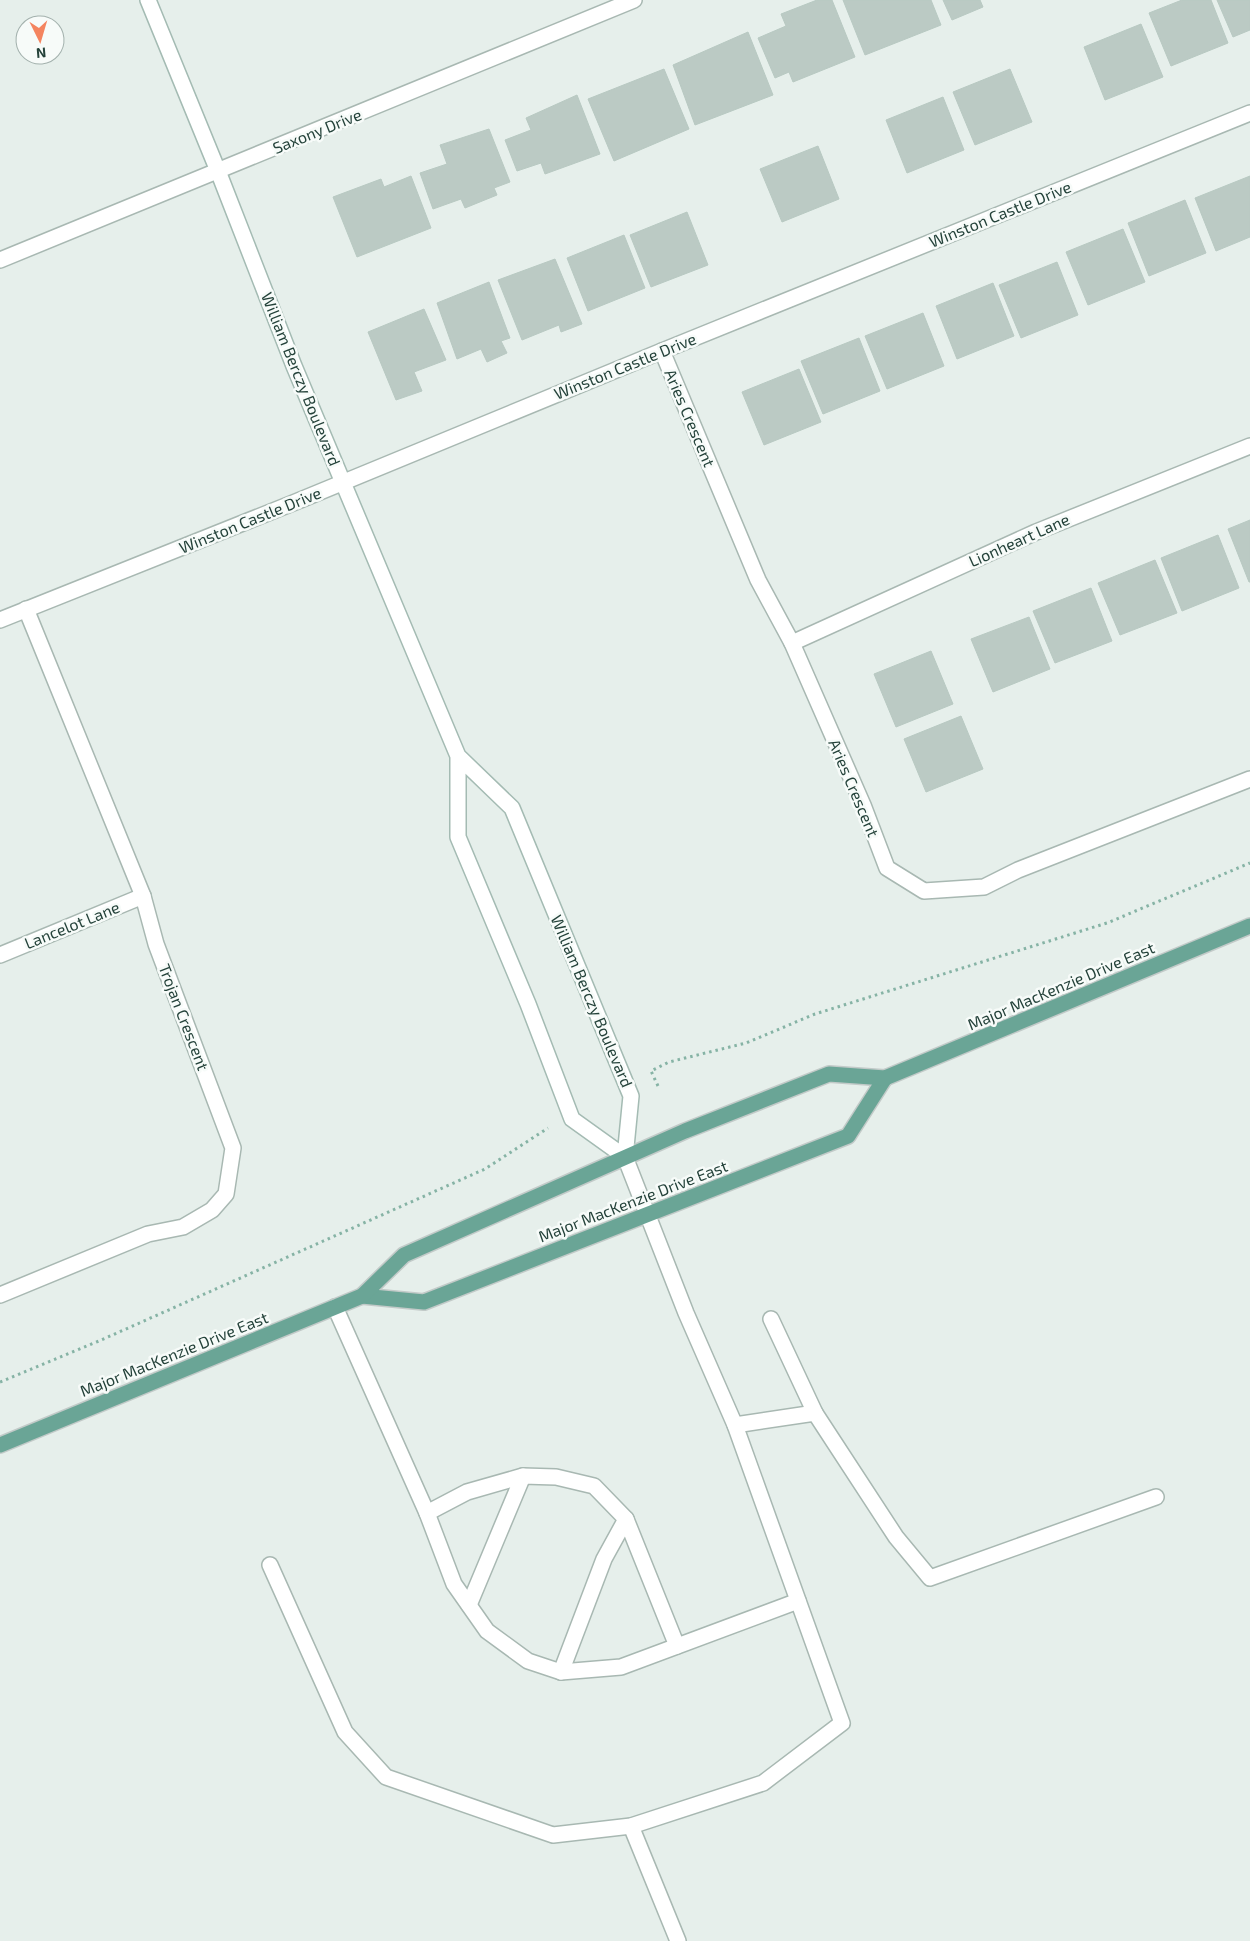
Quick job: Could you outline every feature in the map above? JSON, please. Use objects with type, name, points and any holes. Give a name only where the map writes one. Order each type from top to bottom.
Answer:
[{"type":"main road","name":"Major MacKenzie Drive East","points":[[0,1445],[362,1296],[404,1255],[625,1156],[829,1074],[885,1078],[1250,926]]},
{"type":"main road","name":"Major MacKenzie Drive East","points":[[362,1296],[424,1302],[848,1136],[885,1078]]},
{"type":"street","name":"William Berczy Boulevard","points":[[148,0],[218,171],[294,366],[458,756],[458,837],[528,1004],[572,1119],[625,1156],[631,1096],[512,808],[458,756]]},
{"type":"street","name":"Saxony Drive","points":[[0,260],[634,0]]},
{"type":"street","name":"Winston Castle Drive","points":[[0,620],[1250,113]]},
{"type":"street","name":"Aries Crescent","points":[[662,351],[758,580],[792,643],[863,805],[888,868],[924,891],[984,887],[1018,870],[1250,779]]},
{"type":"street","name":"Lionheart Lane","points":[[792,643],[1036,532],[1250,446]]},
{"type":"street","name":"Trojan Crescent","points":[[0,1295],[148,1234],[183,1227],[212,1210],[226,1194],[233,1148],[156,944],[143,896],[26,609]]},
{"type":"street","name":"Lancelot Lane","points":[[0,955],[143,896]]},
{"type":"street","points":[[270,1565],[345,1732],[386,1776],[553,1835],[631,1826],[763,1783],[842,1723],[735,1425],[686,1313],[625,1156]]},
{"type":"street","points":[[335,1307],[427,1513],[454,1584],[488,1631],[528,1661],[560,1672],[621,1667],[798,1601]]},
{"type":"street","points":[[771,1319],[816,1413],[896,1538],[930,1578],[1156,1497]]},
{"type":"street","points":[[735,1425],[816,1413]]},
{"type":"street","points":[[427,1513],[467,1492],[523,1476],[556,1477],[594,1486],[626,1519],[677,1646]]},
{"type":"street","points":[[469,1605],[523,1476]]},
{"type":"street","points":[[560,1672],[604,1559],[626,1519]]},
{"type":"street","points":[[631,1826],[678,1941]]},
{"type":"path","points":[[658,1086],[651,1071],[669,1062],[746,1042],[815,1014],[1107,923],[1250,863]]},
{"type":"path","points":[[0,1382],[99,1341],[486,1169],[548,1128]]},
{"type":"building","points":[[817,0],[832,0],[855,57],[793,82],[789,72],[775,78],[758,38],[786,26],[781,14]]},
{"type":"building","points":[[843,0],[931,0],[941,25],[865,55]]},
{"type":"building","points":[[943,0],[980,0],[983,7],[952,20]]},
{"type":"building","points":[[1182,0],[1211,0],[1228,43],[1171,66],[1149,13]]},
{"type":"building","points":[[1217,0],[1250,0],[1250,30],[1233,37]]},
{"type":"building","points":[[1141,24],[1163,77],[1105,100],[1084,47]]},
{"type":"building","points":[[748,32],[773,95],[695,125],[673,65]]},
{"type":"building","points":[[664,69],[689,129],[614,161],[588,99]]},
{"type":"building","points":[[1010,69],[1032,122],[975,145],[953,92]]},
{"type":"building","points":[[577,95],[600,154],[545,174],[541,163],[517,171],[505,140],[531,130],[526,118]]},
{"type":"building","points":[[943,97],[964,150],[907,173],[886,120]]},
{"type":"building","points":[[489,129],[510,182],[494,188],[497,195],[465,208],[461,199],[433,209],[420,173],[447,164],[440,145]]},
{"type":"building","points":[[818,146],[839,199],[782,222],[760,169]]},
{"type":"building","points":[[411,176],[431,228],[357,257],[333,197],[381,179],[384,187]]},
{"type":"building","points":[[1250,176],[1250,237],[1216,251],[1195,198]]},
{"type":"building","points":[[1185,200],[1206,253],[1149,276],[1128,223]]},
{"type":"building","points":[[687,212],[708,265],[651,287],[630,235]]},
{"type":"building","points":[[1123,229],[1145,282],[1088,305],[1066,252]]},
{"type":"building","points":[[624,235],[645,288],[588,311],[567,258]]},
{"type":"building","points":[[555,259],[582,324],[561,332],[559,325],[522,340],[498,280]]},
{"type":"building","points":[[1057,262],[1078,315],[1021,338],[999,285]]},
{"type":"building","points":[[489,282],[510,338],[501,341],[507,353],[487,362],[481,349],[457,359],[437,303]]},
{"type":"building","points":[[993,283],[1014,336],[957,359],[936,306]]},
{"type":"building","points":[[424,309],[446,360],[414,372],[422,391],[396,400],[368,332]]},
{"type":"building","points":[[923,313],[944,366],[887,389],[865,336]]},
{"type":"building","points":[[859,338],[880,391],[823,414],[801,361]]},
{"type":"building","points":[[799,369],[821,422],[764,445],[742,392]]},
{"type":"building","points":[[1250,520],[1250,582],[1249,582],[1228,529]]},
{"type":"building","points":[[1218,535],[1239,588],[1182,611],[1161,558]]},
{"type":"building","points":[[1155,560],[1177,613],[1120,635],[1098,583]]},
{"type":"building","points":[[1091,588],[1112,641],[1055,663],[1033,611]]},
{"type":"building","points":[[1029,617],[1050,669],[993,692],[971,639]]},
{"type":"building","points":[[931,651],[953,704],[896,727],[874,674]]},
{"type":"building","points":[[961,716],[983,769],[926,792],[904,739]]}]
